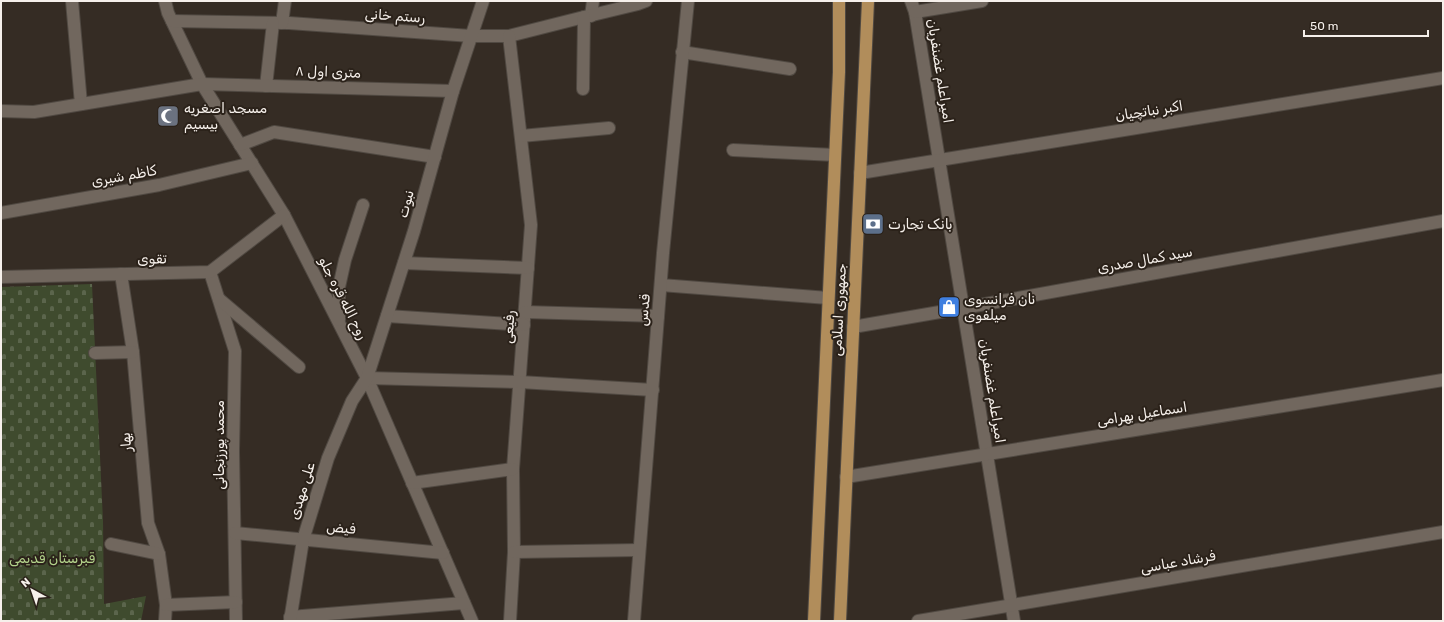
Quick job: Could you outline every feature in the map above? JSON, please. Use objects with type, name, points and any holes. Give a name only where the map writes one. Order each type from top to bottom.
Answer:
[{"type":"main road","name":"جمهوری اسلامی","points":[[814,621],[839,72],[840,1]]},
{"type":"main road","name":"جمهوری اسلامی","points":[[840,621],[868,1]]},
{"type":"street","points":[[72,1],[81,104]]},
{"type":"street","name":"روح الله قره جلو","points":[[165,1],[168,13],[202,84],[284,214],[367,378],[472,621]]},
{"type":"street","points":[[266,86],[278,23],[285,1]]},
{"type":"street","name":"نبوت","points":[[367,378],[404,263],[453,91],[483,1]]},
{"type":"street","points":[[583,89],[588,16],[593,1]]},
{"type":"street","name":"رستم خانی","points":[[172,21],[278,23],[471,36],[509,36],[646,1]]},
{"type":"street","name":"قدس","points":[[634,621],[658,316],[688,1]]},
{"type":"street","points":[[913,6],[982,1]]},
{"type":"street","name":"امیراعلم غضنفریان","points":[[913,6],[1014,621]]},
{"type":"street","name":"رفیعی","points":[[509,36],[531,225],[513,469],[514,552],[510,621]]},
{"type":"street","points":[[682,52],[790,69]]},
{"type":"street","name":"اکبر نباتچیان","points":[[860,173],[1443,78]]},
{"type":"street","name":"۸ متری اول","points":[[1,111],[34,112],[202,84],[453,91]]},
{"type":"street","points":[[521,136],[609,128]]},
{"type":"street","points":[[240,145],[274,132],[434,157]]},
{"type":"street","points":[[733,150],[835,155]]},
{"type":"street","name":"کاظم شیری","points":[[1,213],[159,185],[252,163]]},
{"type":"street","points":[[339,322],[339,287],[345,260],[363,204]]},
{"type":"street","points":[[210,272],[284,214]]},
{"type":"street","name":"سید کمال صدری","points":[[853,327],[1443,221]]},
{"type":"street","points":[[404,263],[528,268]]},
{"type":"street","name":"تقوی","points":[[1,277],[210,272]]},
{"type":"street","name":"محمد پورزنجانی","points":[[210,272],[235,351],[233,451],[236,533],[236,621]]},
{"type":"street","name":"بهار","points":[[121,274],[133,352],[148,523],[159,554],[166,605],[165,621]]},
{"type":"street","points":[[661,284],[828,298]]},
{"type":"street","points":[[218,299],[299,367]]},
{"type":"street","points":[[525,312],[658,316]]},
{"type":"street","points":[[387,316],[524,325]]},
{"type":"street","points":[[95,353],[133,352]]},
{"type":"street","points":[[367,378],[520,382],[653,390]]},
{"type":"street","name":"علی مهدی","points":[[290,619],[303,540],[328,458],[352,401],[367,378]]},
{"type":"street","name":"اسماعیل بهرامی","points":[[846,477],[1443,380]]},
{"type":"street","points":[[412,482],[513,469]]},
{"type":"street","name":"فرشاد عباسی","points":[[918,621],[1443,532]]},
{"type":"street","name":"فیض","points":[[236,533],[443,553]]},
{"type":"street","points":[[111,544],[159,554]]},
{"type":"street","points":[[514,552],[640,550]]},
{"type":"street","points":[[166,605],[236,602]]},
{"type":"street","points":[[290,619],[464,603]]},
{"type":"green space","name":"قبرستان قدیمى","points":[[92,284],[103,521],[104,604],[146,596],[141,621],[1,621],[1,287]]},
{"type":"place","name":"مسجد اصغریه بیسیم","points":[[168,116]]},
{"type":"place","name":"بانک تجارت","points":[[873,224]]},
{"type":"place","name":"نان فرانسوی میلفوی","points":[[949,307]]}]
